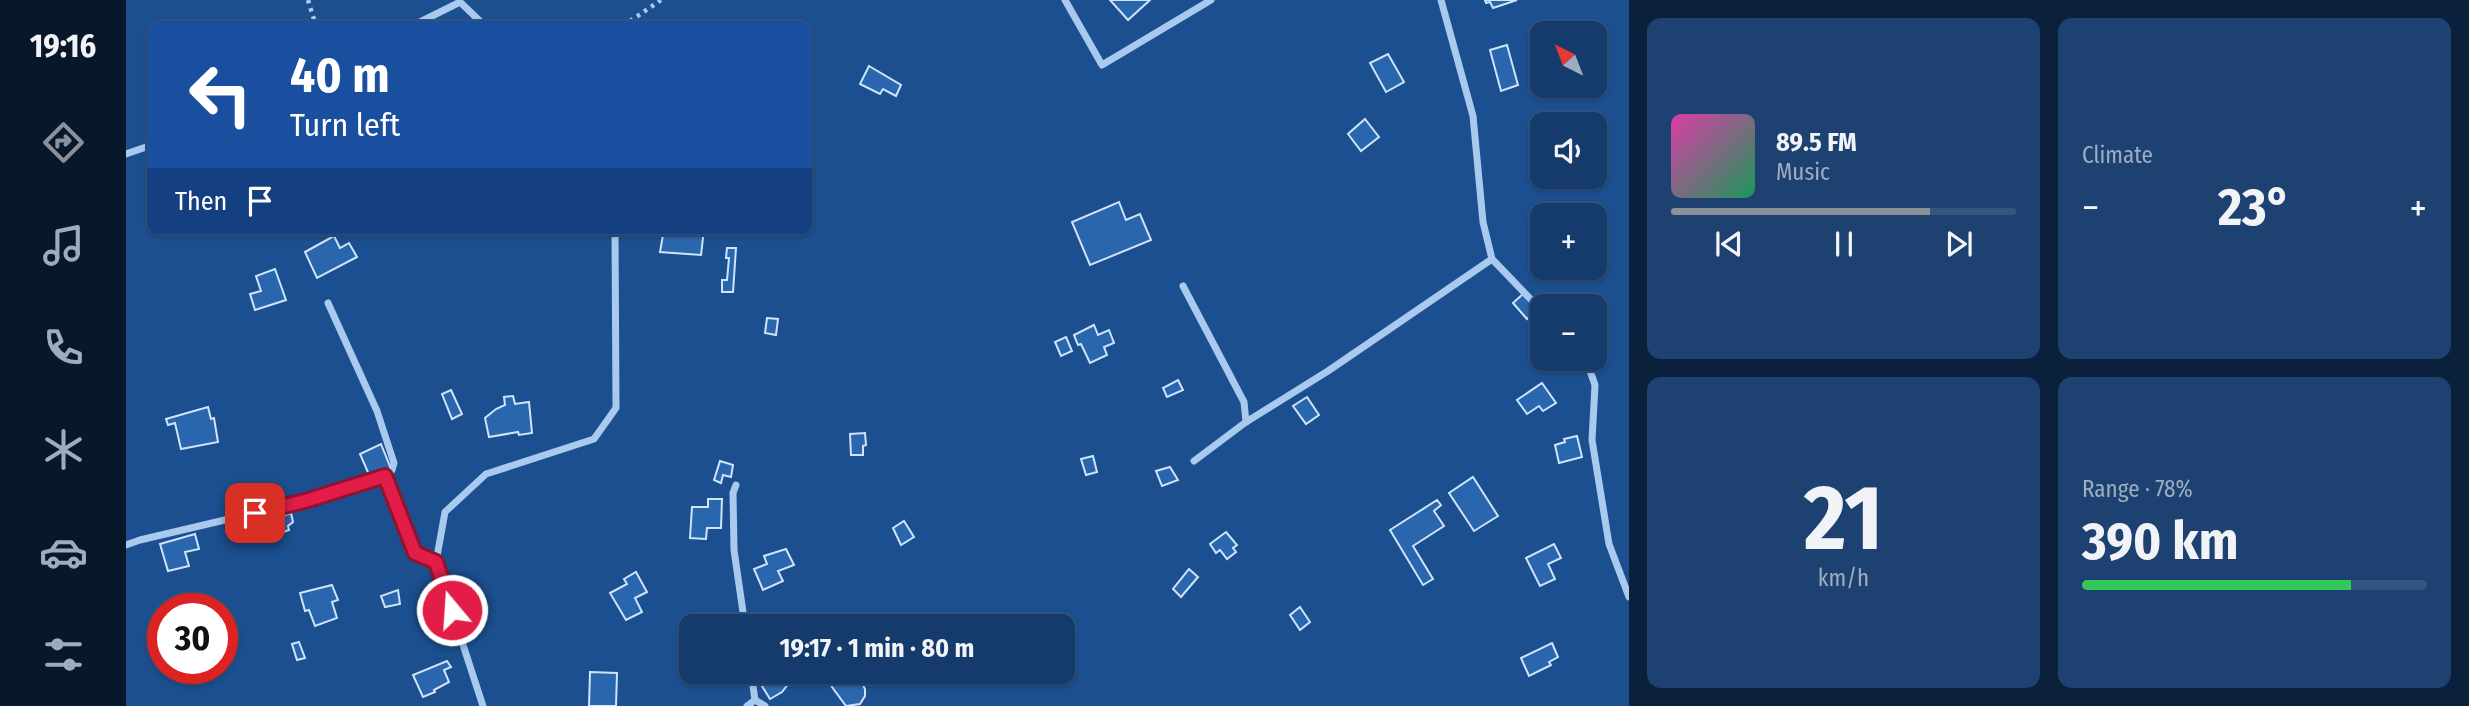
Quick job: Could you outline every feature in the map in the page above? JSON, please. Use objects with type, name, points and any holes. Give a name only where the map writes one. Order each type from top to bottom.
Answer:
[{"type":"street","points":[[1065,0],[1102,65],[1211,0]]},
{"type":"street","points":[[1441,0],[1473,116],[1483,222],[1492,259],[1530,299]]},
{"type":"street","points":[[422,21],[460,2],[480,21]]},
{"type":"street","points":[[126,154],[147,147]]},
{"type":"street","points":[[483,706],[436,562],[445,512],[486,474],[594,439],[616,408],[615,235]]},
{"type":"street","points":[[1194,461],[1246,422],[1340,363],[1492,259]]},
{"type":"street","points":[[1183,286],[1244,402],[1246,422]]},
{"type":"street","points":[[126,545],[305,501],[385,476],[392,470],[394,463],[381,424],[328,303]]},
{"type":"street","points":[[1590,371],[1595,385],[1592,440],[1609,544],[1629,597]]},
{"type":"street","points":[[385,476],[415,553],[436,562]]},
{"type":"street","points":[[736,485],[733,493],[734,550],[744,614]]},
{"type":"street","points":[[753,684],[755,700]]},
{"type":"street","points":[[747,706],[755,700]]},
{"type":"street","points":[[755,700],[765,706]]},
{"type":"path","points":[[309,0],[315,21]]},
{"type":"path","points":[[630,21],[661,0]]},
{"type":"building","points":[[1110,0],[1150,0],[1128,20]]},
{"type":"building","points":[[1485,0],[1517,0],[1493,8],[1490,2],[1486,3]]},
{"type":"building","points":[[1507,45],[1518,85],[1501,91],[1490,50]]},
{"type":"building","points":[[1388,54],[1404,82],[1386,92],[1370,63]]},
{"type":"building","points":[[869,66],[901,85],[896,96],[883,89],[880,94],[860,84]]},
{"type":"building","points":[[1365,119],[1379,137],[1361,151],[1348,134]]},
{"type":"building","points":[[1119,202],[1126,220],[1140,214],[1151,240],[1090,265],[1072,222]]},
{"type":"building","points":[[663,235],[703,235],[701,255],[660,252]]},
{"type":"building","points":[[334,236],[340,248],[349,243],[357,257],[317,278],[305,252]]},
{"type":"building","points":[[727,248],[736,248],[733,292],[722,292],[722,280],[727,280]]},
{"type":"building","points":[[275,269],[286,300],[255,310],[250,294],[261,291],[256,276]]},
{"type":"building","points":[[1523,294],[1530,301],[1530,317],[1527,319],[1513,303]]},
{"type":"building","points":[[767,318],[778,319],[776,335],[765,333]]},
{"type":"building","points":[[1094,325],[1098,335],[1109,330],[1114,343],[1104,347],[1107,355],[1090,363],[1074,335]]},
{"type":"building","points":[[1066,337],[1072,351],[1061,356],[1055,342]]},
{"type":"building","points":[[1178,380],[1183,390],[1167,397],[1163,388]]},
{"type":"building","points":[[1542,383],[1556,403],[1543,411],[1539,406],[1527,414],[1517,400]]},
{"type":"building","points":[[451,390],[462,414],[452,419],[442,394]]},
{"type":"building","points":[[513,396],[515,404],[529,402],[532,433],[519,435],[518,432],[489,437],[485,418],[505,405],[504,397]]},
{"type":"building","points":[[1307,397],[1319,415],[1306,424],[1293,406]]},
{"type":"building","points":[[208,407],[211,419],[214,418],[218,442],[181,449],[175,423],[168,425],[166,419]]},
{"type":"building","points":[[865,433],[863,455],[851,455],[850,434]]},
{"type":"building","points":[[1577,436],[1582,457],[1559,463],[1555,445],[1565,442],[1564,439]]},
{"type":"building","points":[[381,444],[391,469],[370,477],[360,454]]},
{"type":"building","points":[[1093,456],[1097,472],[1086,475],[1081,459]]},
{"type":"building","points":[[720,461],[733,465],[731,477],[723,475],[721,483],[714,480]]},
{"type":"building","points":[[1170,467],[1178,480],[1162,486],[1156,471]]},
{"type":"building","points":[[1473,477],[1498,516],[1474,531],[1449,493]]},
{"type":"building","points":[[708,499],[722,499],[721,528],[707,528],[706,539],[690,538],[692,507],[708,507]]},
{"type":"building","points":[[1437,500],[1441,505],[1434,511],[1444,526],[1413,546],[1433,579],[1423,585],[1390,530]]},
{"type":"building","points":[[291,513],[293,522],[288,526],[289,530],[274,535],[269,520]]},
{"type":"building","points":[[904,521],[914,537],[901,545],[893,528]]},
{"type":"building","points":[[1226,532],[1237,545],[1233,548],[1236,552],[1227,559],[1220,550],[1216,553],[1210,544]]},
{"type":"building","points":[[195,534],[199,549],[185,552],[189,566],[168,571],[160,544]]},
{"type":"building","points":[[1554,544],[1561,558],[1548,564],[1555,579],[1540,586],[1526,558]]},
{"type":"building","points":[[786,549],[794,565],[778,571],[783,581],[763,590],[754,569],[767,564],[764,556]]},
{"type":"building","points":[[1189,569],[1198,577],[1181,597],[1173,589]]},
{"type":"building","points":[[636,572],[647,592],[635,598],[642,612],[626,620],[610,593],[627,584],[624,579]]},
{"type":"building","points":[[332,585],[338,600],[332,602],[337,618],[315,626],[309,610],[305,611],[300,593]]},
{"type":"building","points":[[398,590],[400,604],[385,607],[381,596]]},
{"type":"building","points":[[1300,607],[1310,622],[1300,630],[1290,615]]},
{"type":"building","points":[[299,642],[305,658],[297,660],[292,644]]},
{"type":"building","points":[[1552,643],[1558,657],[1549,662],[1551,665],[1529,676],[1521,658]]},
{"type":"building","points":[[447,661],[451,667],[444,670],[449,682],[423,697],[413,675]]},
{"type":"building","points":[[590,672],[617,673],[616,706],[589,706]]},
{"type":"building","points":[[761,684],[788,684],[782,692],[770,699]]},
{"type":"building","points":[[831,684],[862,684],[865,696],[860,704],[846,706]]},
{"type":"route","points":[[255,513],[305,501],[385,476],[415,553],[436,562],[452,610]]}]
